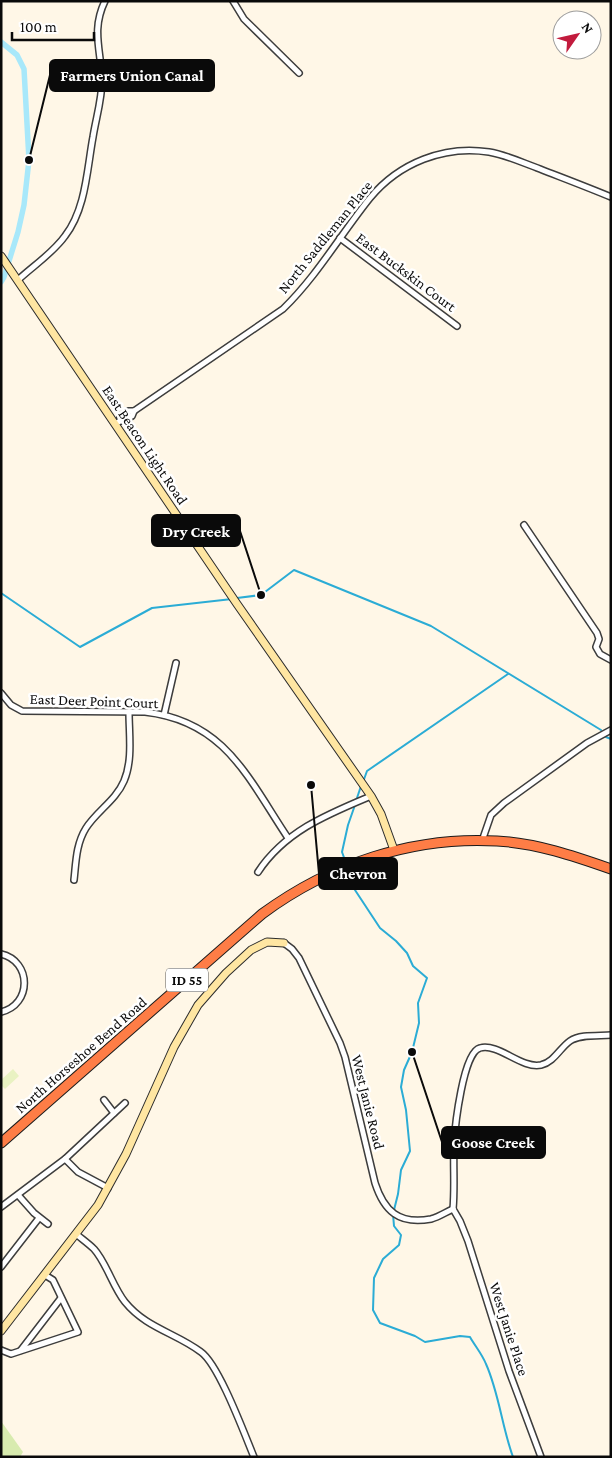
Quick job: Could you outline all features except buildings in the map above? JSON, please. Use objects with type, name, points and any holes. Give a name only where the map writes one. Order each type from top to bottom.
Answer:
[{"type":"highway","name":"North Horseshoe Bend Road","points":[[1,1143],[270,908],[301,888],[333,872],[394,850],[440,843],[482,841],[497,841],[538,847],[561,852],[611,869]]},
{"type":"main road","name":"East Beacon Light Road","points":[[2,258],[118,422],[217,575],[371,796],[381,814],[394,850]]},
{"type":"main road","points":[[1,1331],[98,1205],[126,1154],[174,1047],[198,1005],[226,973],[251,950],[267,942],[284,943]]},
{"type":"street","points":[[18,280],[65,237],[80,205],[100,97],[102,78],[96,31],[105,1]]},
{"type":"street","points":[[233,1],[244,19],[298,73]]},
{"type":"street","name":"North Saddleman Place","points":[[118,422],[132,416],[134,411],[283,309],[300,290],[370,198],[388,180],[421,160],[451,152],[476,151],[502,155],[611,197]]},
{"type":"street","name":"East Buckskin Court","points":[[340,238],[457,326]]},
{"type":"street","points":[[524,525],[597,633],[599,639],[596,648],[600,654],[611,660]]},
{"type":"street","points":[[164,715],[176,663]]},
{"type":"street","name":"East Deer Point Court","points":[[1,693],[16,709],[30,712],[129,712],[164,715],[176,718],[202,730],[238,762],[288,838]]},
{"type":"street","points":[[74,880],[77,851],[82,834],[120,788],[127,773],[129,712]]},
{"type":"street","points":[[482,841],[491,814],[504,802],[588,743],[611,730]]},
{"type":"street","points":[[258,872],[288,838],[320,818],[371,796]]},
{"type":"street","name":"West Janie Road","points":[[284,943],[299,958],[340,1043],[375,1183],[385,1207],[392,1213],[410,1220],[432,1219],[453,1209]]},
{"type":"street","points":[[1,954],[14,959],[20,966],[24,974],[25,983],[24,992],[20,1000],[14,1007],[1,1012]]},
{"type":"street","points":[[453,1209],[455,1131],[467,1066],[476,1048],[487,1047],[535,1066],[548,1062],[571,1040],[578,1037],[611,1035]]},
{"type":"street","points":[[104,1100],[114,1113]]},
{"type":"street","points":[[1,1207],[65,1159],[126,1103]]},
{"type":"street","points":[[65,1159],[78,1172],[108,1188]]},
{"type":"street","points":[[18,1195],[39,1218],[48,1224]]},
{"type":"street","name":"West Janie Place","points":[[453,1209],[468,1241],[509,1370],[541,1457]]},
{"type":"street","points":[[1,1267],[39,1218]]},
{"type":"street","points":[[76,1234],[95,1250],[125,1302],[142,1319],[184,1341],[202,1352],[208,1359],[220,1381],[254,1457]]},
{"type":"street","points":[[1,1350],[11,1354],[78,1332],[53,1280],[45,1275]]},
{"type":"street","points":[[21,1350],[61,1298]]},
{"type":"green space","points":[[13,1069],[19,1076],[5,1089],[1,1085],[1,1080]]},
{"type":"green space","points":[[1,1421],[23,1452],[20,1457],[1,1457]]},
{"type":"waterway","points":[[1,42],[17,55],[24,69],[29,160],[24,205],[18,232],[1,282]]},
{"type":"waterway","points":[[237,598],[261,595],[294,570],[431,626],[601,730]]},
{"type":"waterway","points":[[1,593],[80,647],[152,608],[232,599]]},
{"type":"waterway","points":[[363,782],[367,771],[508,674]]},
{"type":"waterway","points":[[606,737],[611,739]]},
{"type":"waterway","points":[[356,801],[361,786]]},
{"type":"waterway","points":[[346,863],[342,852],[355,805]]},
{"type":"waterway","points":[[348,870],[353,887],[380,928],[396,941],[407,953],[413,966],[427,978],[418,1003],[419,1023],[412,1052],[404,1070],[401,1087],[406,1110],[410,1151],[401,1170],[393,1214],[394,1226],[401,1235],[399,1245],[383,1259],[374,1278],[373,1310],[380,1323],[415,1336],[425,1342],[460,1336],[470,1337],[483,1357],[490,1375],[513,1457]]},
{"type":"place","name":"Farmers Union Canal","points":[[29,160]]},
{"type":"place","name":"Dry Creek","points":[[261,595]]},
{"type":"place","name":"Chevron","points":[[311,785]]},
{"type":"place","name":"Goose Creek","points":[[412,1052]]}]
